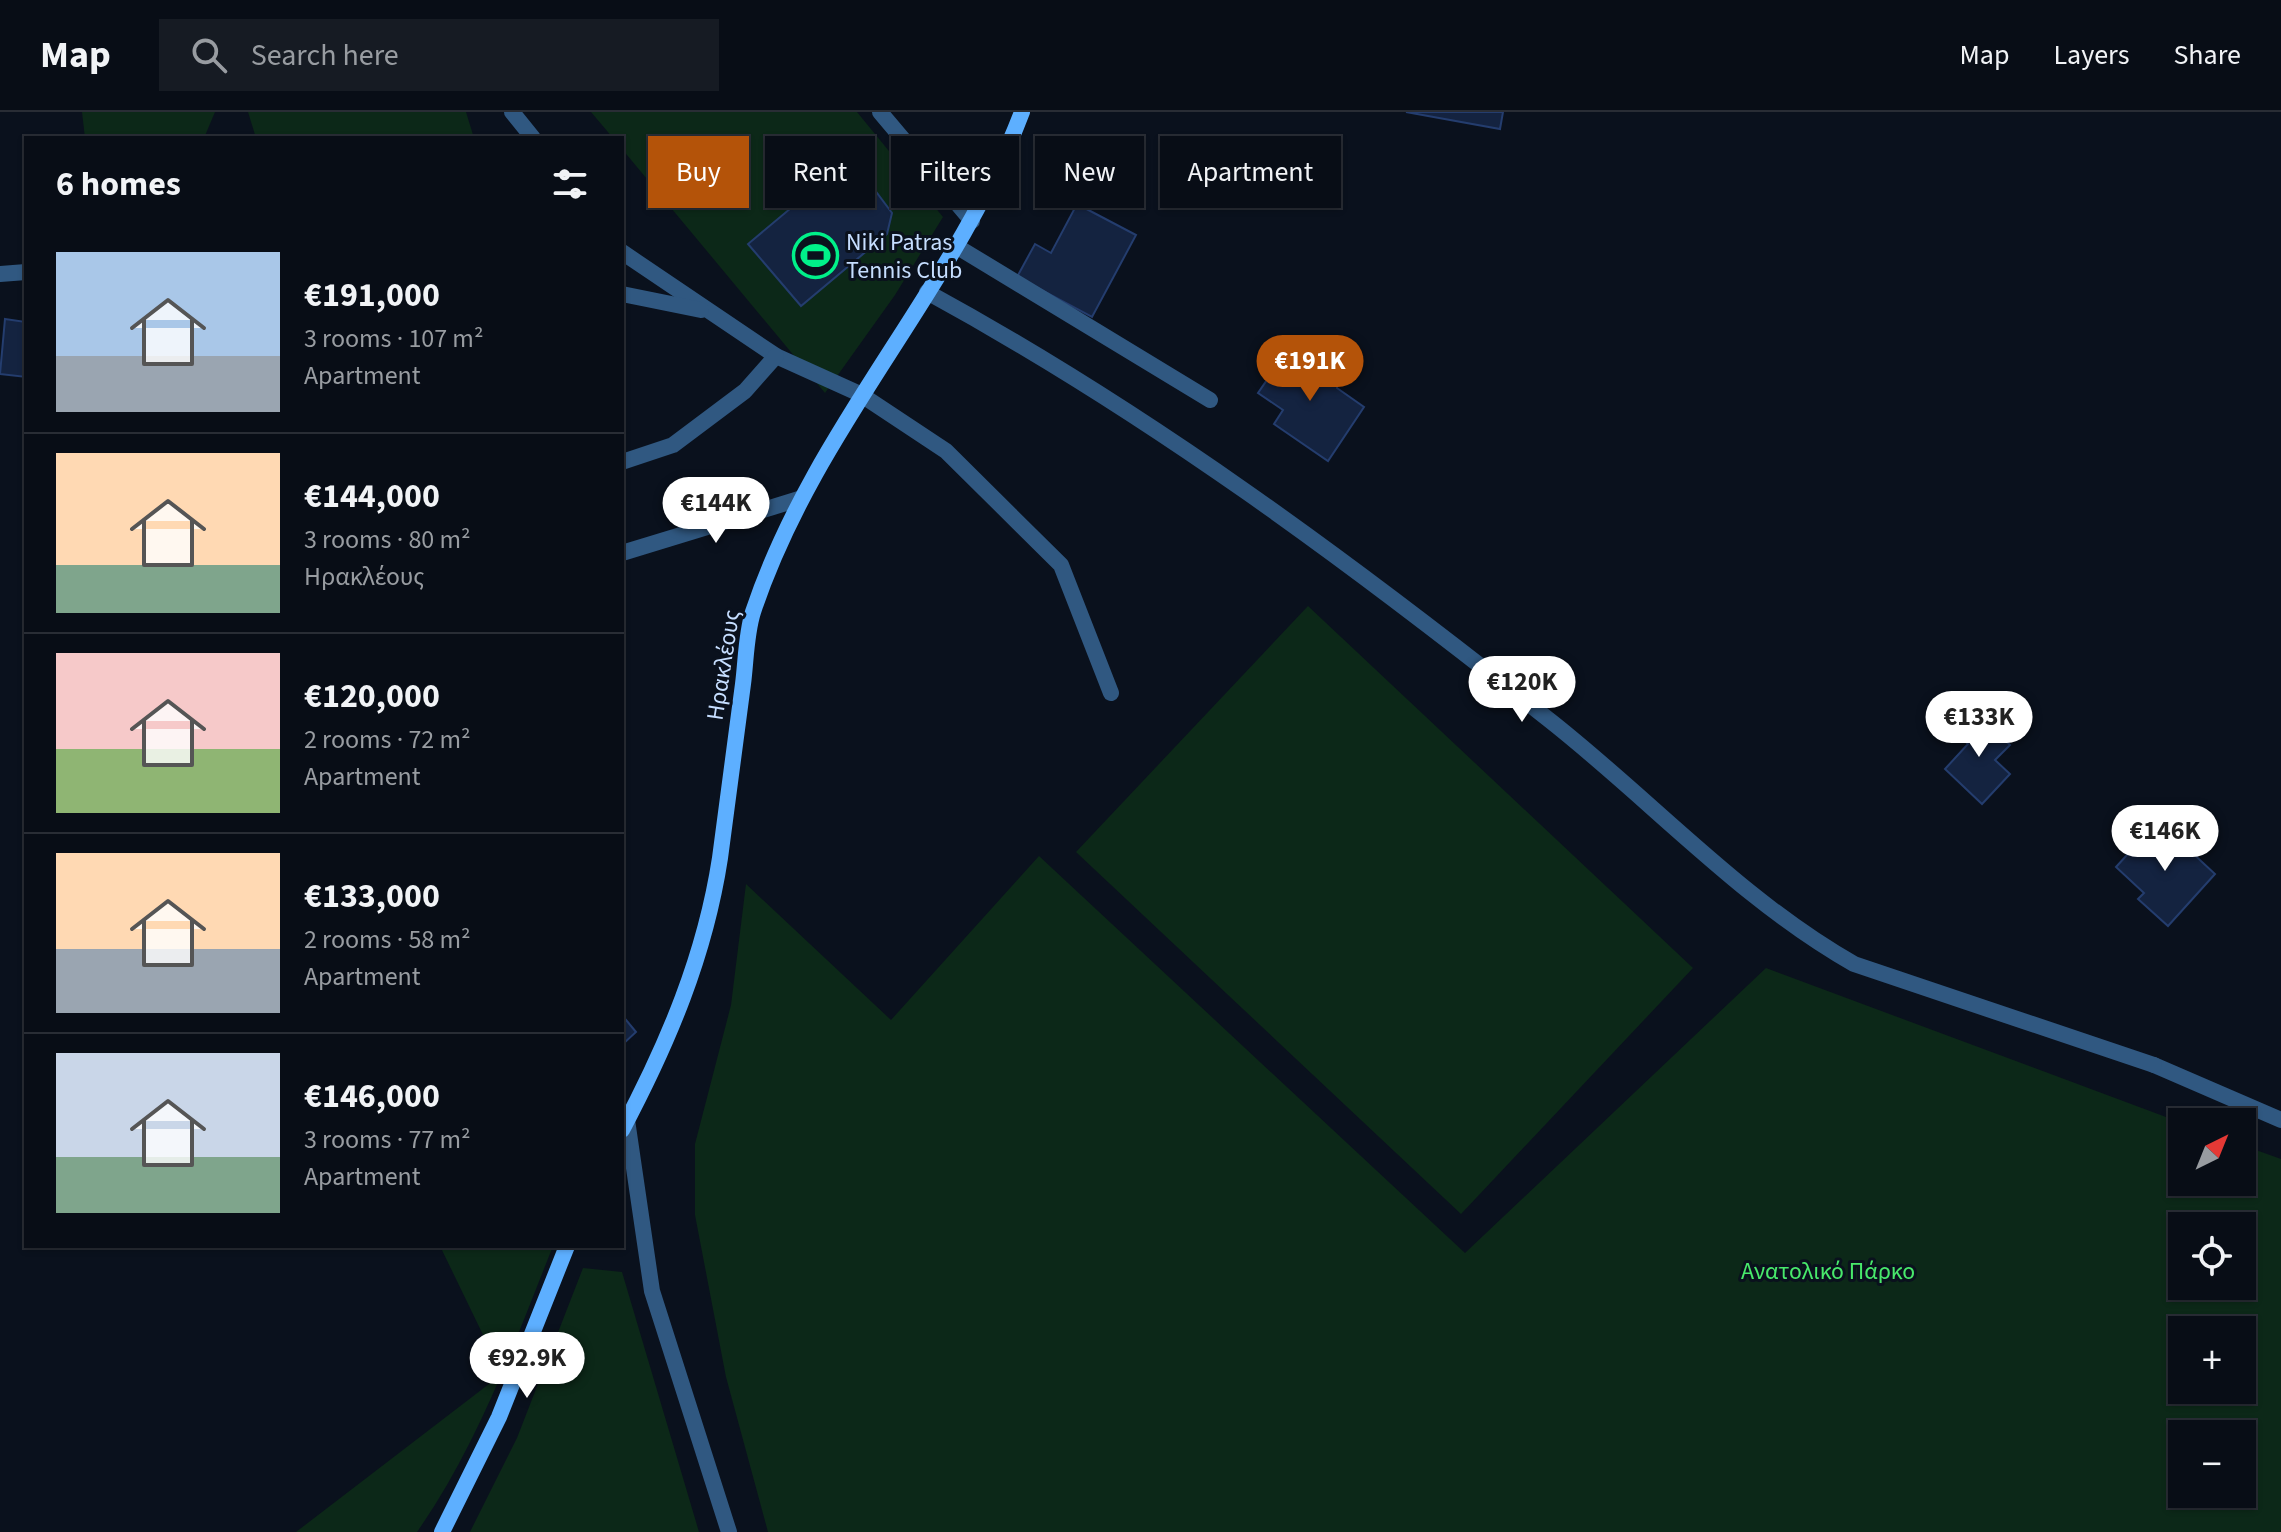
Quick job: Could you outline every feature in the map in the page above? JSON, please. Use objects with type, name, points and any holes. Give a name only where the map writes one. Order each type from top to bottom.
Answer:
[{"type":"street","points":[[512,112],[531,136]]},
{"type":"street","points":[[880,112],[972,221]]},
{"type":"street","name":"Ηρακλέους","points":[[625,1125],[664,1048],[691,980],[719,862],[752,614],[799,499],[860,394],[972,221],[996,176],[1022,112]]},
{"type":"street","points":[[956,246],[1210,400]]},
{"type":"street","points":[[624,253],[776,356],[860,394],[946,451],[1061,565],[1111,693]]},
{"type":"street","points":[[0,274],[24,272]]},
{"type":"street","points":[[927,292],[1092,387],[1285,518],[1549,720],[1756,896],[1821,945],[1854,964],[2154,1065],[2281,1120]]},
{"type":"street","points":[[624,294],[710,312]]},
{"type":"street","points":[[624,461],[673,445],[745,391],[776,356]]},
{"type":"street","points":[[624,552],[799,499]]},
{"type":"street","points":[[625,1125],[652,1291],[729,1532]]},
{"type":"street","points":[[442,1532],[499,1417],[566,1248]]},
{"type":"green space","points":[[82,112],[215,112],[205,136],[85,136]]},
{"type":"green space","points":[[248,112],[466,112],[473,136],[255,136]]},
{"type":"green space","name":"Niki Patras Tennis Club","points":[[591,112],[857,112],[891,154],[891,208],[936,208],[943,217],[895,295],[825,393],[671,208],[749,208],[749,136],[648,136],[648,180],[624,151],[624,136],[611,136]]},
{"type":"green space","points":[[1308,606],[1693,968],[1461,1214],[1076,852]]},
{"type":"green space","name":"Ανατολικό Πάρκο","points":[[1039,856],[1465,1253],[1766,968],[2168,1118],[2168,1196],[2256,1196],[2256,1150],[2281,1159],[2281,1532],[768,1532],[726,1377],[695,1215],[695,1144],[731,1005],[746,884],[891,1020]]},
{"type":"green space","points":[[441,1248],[552,1248],[502,1373]]},
{"type":"green space","points":[[583,1268],[622,1272],[699,1532],[470,1532],[517,1438]]},
{"type":"green space","points":[[501,1375],[477,1429],[417,1532],[296,1532]]},
{"type":"building","points":[[1406,112],[1503,112],[1500,129]]},
{"type":"building","points":[[875,190],[892,213],[887,234],[801,306],[748,244],[791,208],[875,208]]},
{"type":"building","points":[[1075,208],[1085,208],[1136,235],[1092,317],[1017,277],[1035,244],[1051,253]]},
{"type":"building","points":[[5,319],[24,322],[24,377],[0,374]]},
{"type":"building","points":[[1291,345],[1337,376],[1337,388],[1364,407],[1328,461],[1274,424],[1283,410],[1258,393]]},
{"type":"building","points":[[1961,717],[1981,717],[2010,745],[1995,760],[2010,774],[1982,804],[1945,769],[1968,744],[1961,737]]},
{"type":"building","points":[[2158,821],[2215,874],[2168,926],[2138,899],[2144,893],[2116,867]]},
{"type":"building","points":[[624,1017],[636,1032],[624,1043]]},
{"type":"place","name":"Niki Patras Tennis Club","points":[[815,256]]}]
